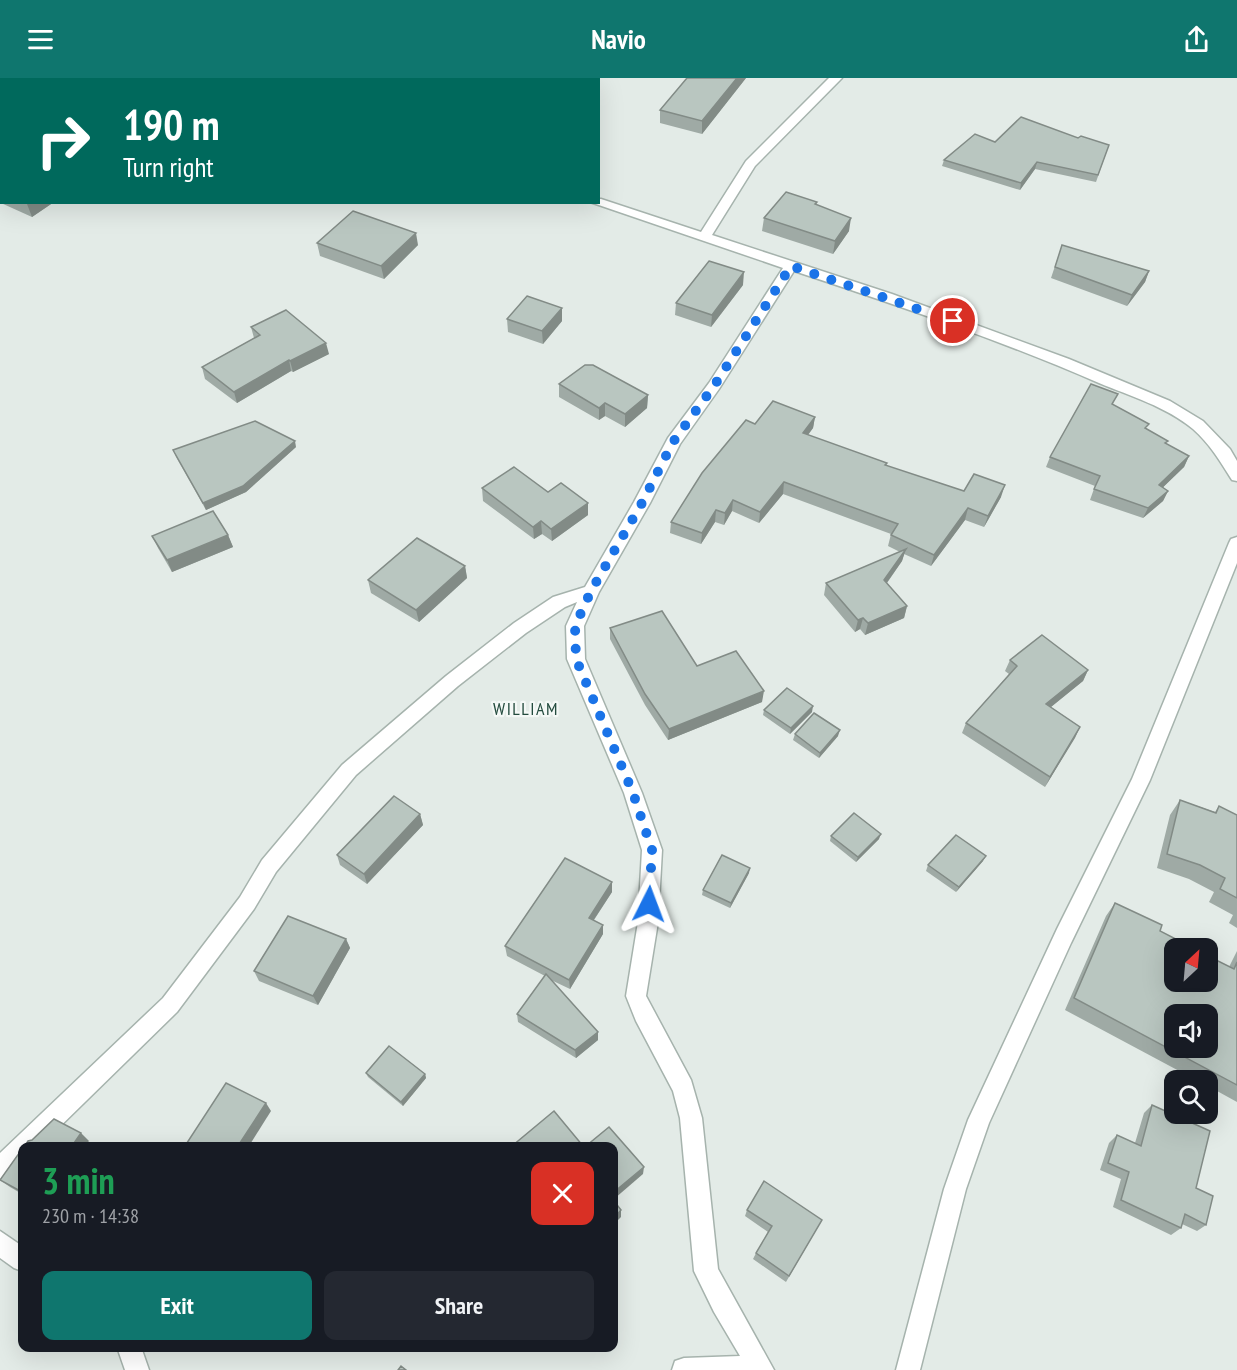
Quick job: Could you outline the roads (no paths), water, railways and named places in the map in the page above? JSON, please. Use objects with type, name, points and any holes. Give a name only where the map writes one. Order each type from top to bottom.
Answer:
[{"type":"street","points":[[704,237],[750,164],[836,78]]},
{"type":"street","points":[[600,203],[791,266],[1064,362],[1165,405],[1198,425],[1224,453],[1237,476]]},
{"type":"street","points":[[684,1370],[761,1368],[722,1304],[706,1271],[691,1118],[682,1088],[636,996],[648,922],[652,850],[633,793],[576,659],[575,626],[591,591],[642,503],[673,442],[714,386],[791,266]]},
{"type":"street","points":[[908,1370],[955,1189],[979,1120],[1064,936],[1141,780],[1237,543]]},
{"type":"street","points":[[28,1142],[170,1005],[247,903],[269,866],[349,770],[452,681],[520,628],[559,602],[591,591]]},
{"type":"street","points":[[0,1168],[18,1152]]},
{"type":"street","points":[[0,1244],[18,1257]]},
{"type":"street","points":[[131,1352],[137,1370]]},
{"type":"district","name":"WILLIAM","points":[[526,708]]}]
